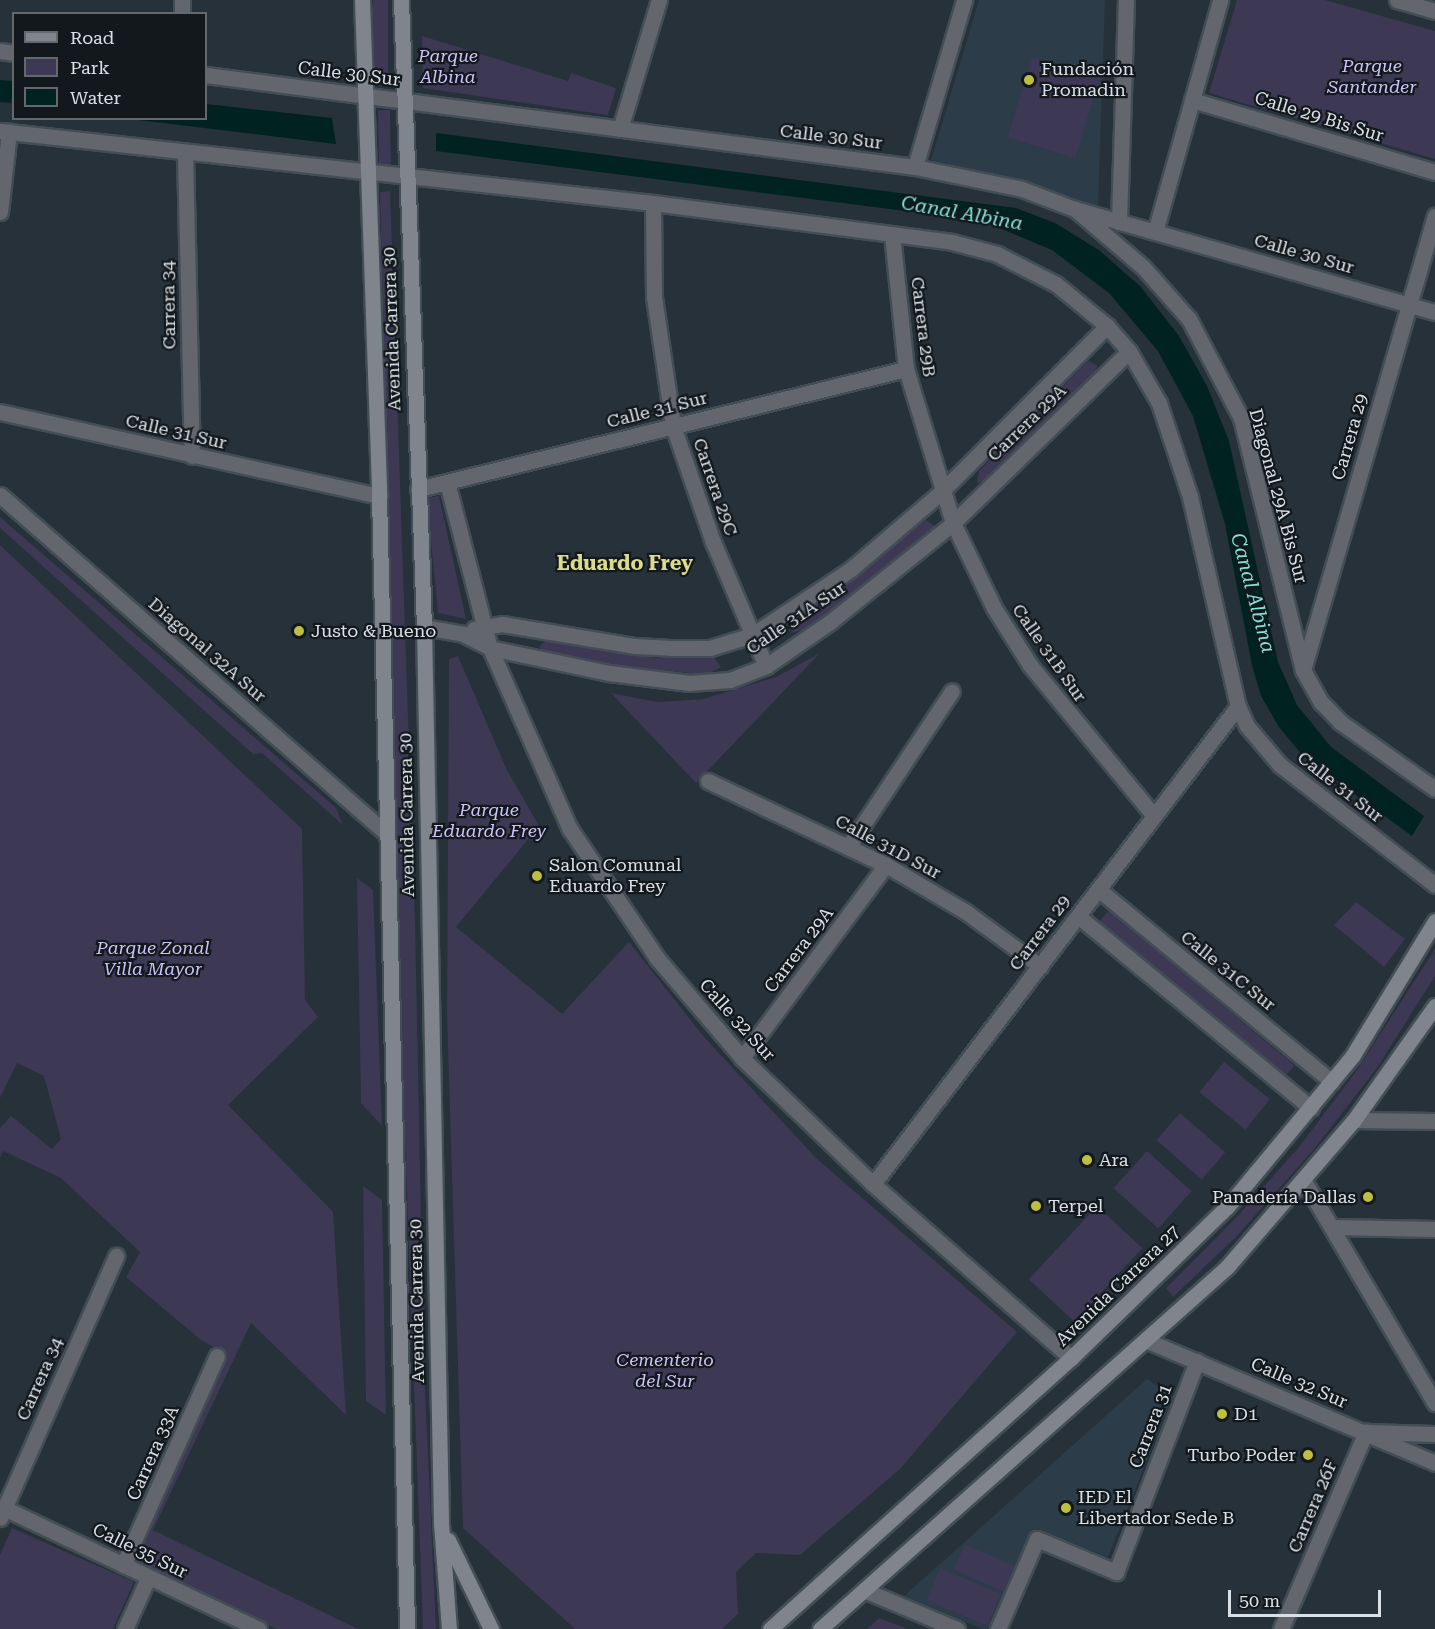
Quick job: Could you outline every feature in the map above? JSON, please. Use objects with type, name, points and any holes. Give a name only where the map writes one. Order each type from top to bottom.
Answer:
[{"type":"main road","name":"Avenida Carrera 30","points":[[362,0],[366,172],[379,496],[407,1629]]},
{"type":"main road","name":"Avenida Carrera 30","points":[[401,0],[424,627],[441,1523],[449,1629]]},
{"type":"main road","name":"Avenida Carrera 27","points":[[770,1629],[1071,1358],[1227,1207],[1332,1082],[1435,921]]},
{"type":"main road","points":[[819,1629],[1148,1341],[1227,1267],[1304,1181],[1354,1120],[1435,1006]]},
{"type":"main road","points":[[441,1523],[456,1564],[491,1629]]},
{"type":"street","points":[[620,129],[659,0]]},
{"type":"street","points":[[915,167],[963,0]]},
{"type":"street","points":[[1119,222],[1126,0]]},
{"type":"street","points":[[1155,232],[1220,0]]},
{"type":"street","points":[[1397,0],[1435,11]]},
{"type":"street","name":"Calle 30 Sur","points":[[207,75],[915,167],[1022,189],[1075,209],[1435,312]]},
{"type":"street","name":"Calle 29 Bis Sur","points":[[1192,100],[1435,172]]},
{"type":"street","points":[[0,212],[4,131],[185,153],[653,203],[892,234],[997,254],[1056,284],[1107,326],[1129,351],[1159,403],[1190,497],[1238,706]]},
{"type":"street","name":"Carrera 34","points":[[185,153],[192,456]]},
{"type":"street","name":"Carrera 29C","points":[[653,203],[654,297],[673,426],[713,543],[766,666]]},
{"type":"street","name":"Diagonal 29A Bis Sur","points":[[1075,209],[1143,267],[1189,319],[1241,418],[1303,670]]},
{"type":"street","name":"Carrera 29","points":[[1303,670],[1435,216]]},
{"type":"street","name":"Carrera 29B","points":[[892,234],[906,369],[941,492]]},
{"type":"street","name":"Carrera 29A","points":[[941,492],[1107,326]]},
{"type":"street","name":"Carrera 29A","points":[[953,523],[1129,351]]},
{"type":"street","name":"Calle 31 Sur","points":[[418,489],[906,369]]},
{"type":"street","name":"Calle 31 Sur","points":[[0,412],[379,496]]},
{"type":"street","name":"Calle 32 Sur","points":[[447,482],[482,625],[490,648],[570,829],[657,958],[742,1058],[873,1184],[1071,1358]]},
{"type":"street","name":"Calle 31B Sur","points":[[941,492],[953,523],[994,608],[1030,665],[1154,816]]},
{"type":"street","name":"Calle 31A Sur","points":[[463,634],[482,625],[502,624],[635,646],[671,648],[710,648],[752,636],[851,569],[941,492]]},
{"type":"street","name":"Diagonal 32A Sur","points":[[0,495],[387,834]]},
{"type":"street","name":"Calle 31A Sur","points":[[424,627],[463,634],[490,648],[609,673],[689,683],[730,680],[766,666],[830,622],[953,523]]},
{"type":"street","points":[[1303,670],[1321,702],[1340,722],[1435,789]]},
{"type":"street","points":[[848,847],[952,691]]},
{"type":"street","name":"Calle 31 Sur","points":[[1238,706],[1261,747],[1280,765],[1435,885]]},
{"type":"street","name":"Carrera 29","points":[[873,1184],[1238,706]]},
{"type":"street","name":"Calle 31D Sur","points":[[708,781],[886,865],[966,912],[1040,966]]},
{"type":"street","name":"Carrera 29A","points":[[742,1058],[886,865]]},
{"type":"street","name":"Calle 31C Sur","points":[[1098,889],[1332,1082]]},
{"type":"street","points":[[1078,916],[1311,1108]]},
{"type":"street","points":[[1354,1120],[1435,1121]]},
{"type":"street","points":[[1304,1181],[1435,1403]]},
{"type":"street","points":[[1332,1227],[1435,1229]]},
{"type":"street","name":"Carrera 34","points":[[2,1513],[116,1256]]},
{"type":"street","name":"Calle 32 Sur","points":[[1148,1341],[1435,1462]]},
{"type":"street","name":"Carrera 33A","points":[[123,1564],[217,1356]]},
{"type":"street","name":"Carrera 31","points":[[998,1629],[1037,1539],[1116,1572],[1197,1362]]},
{"type":"street","points":[[1366,1431],[1435,1434]]},
{"type":"street","name":"Carrera 26F","points":[[1281,1629],[1366,1431]]},
{"type":"street","name":"Calle 35 Sur","points":[[2,1513],[123,1564],[148,1578],[259,1629]]},
{"type":"street","points":[[125,1629],[148,1578]]},
{"type":"street","points":[[864,1590],[957,1629]]},
{"type":"shaded area","name":"Fundación Promadin","points":[[979,0],[1105,0],[1098,208],[1019,182],[931,160]]},
{"type":"shaded area","name":"IED El Libertador Sede B","points":[[1147,1379],[1173,1396],[1108,1557],[1038,1529],[992,1629],[982,1629],[904,1596]]},
{"type":"green space","points":[[373,0],[388,0],[388,75],[373,75]]},
{"type":"green space","name":"Parque Santander","points":[[1237,0],[1325,0],[1435,31],[1435,159],[1209,93]]},
{"type":"green space","name":"Parque Albina","points":[[422,36],[568,81],[571,73],[616,88],[608,115],[423,88]]},
{"type":"green space","points":[[1032,57],[1100,78],[1075,158],[1007,137]]},
{"type":"green space","points":[[378,110],[390,110],[391,165],[379,165]]},
{"type":"green space","points":[[390,191],[415,921],[424,1370],[436,1629],[423,1629],[402,1059],[380,192]]},
{"type":"green space","points":[[1088,361],[1097,365],[1096,371],[988,481],[977,483],[979,471]]},
{"type":"green space","points":[[439,496],[466,619],[438,613],[427,498]]},
{"type":"green space","points":[[0,517],[336,808],[343,825],[262,753],[253,754],[0,528]]},
{"type":"green space","points":[[926,520],[935,526],[927,535],[806,629],[791,633],[799,619]]},
{"type":"green space","name":"Parque Zonal Villa Mayor","points":[[0,545],[302,829],[305,1000],[318,1017],[228,1105],[333,1212],[346,1415],[251,1323],[153,1530],[358,1629],[276,1629],[130,1561],[224,1353],[201,1340],[126,1277],[140,1252],[61,1178],[3,1151],[0,1158],[0,1128],[11,1116],[52,1149],[61,1139],[44,1076],[17,1063],[0,1098]]},
{"type":"green space","points":[[546,641],[657,658],[714,658],[721,667],[707,674],[602,664],[545,653],[539,647]]},
{"type":"green space","points":[[820,653],[696,783],[611,693],[657,702],[703,699],[776,677]]},
{"type":"green space","name":"Cementerio del Sur","points":[[458,656],[506,768],[539,826],[456,927],[562,1014],[629,942],[704,1037],[816,1158],[1017,1332],[900,1469],[800,1555],[756,1553],[736,1572],[738,1614],[722,1629],[575,1629],[463,1528],[447,1015],[449,659]]},
{"type":"green space","points":[[357,878],[373,890],[382,1126],[361,1103]]},
{"type":"green space","points":[[1356,902],[1405,939],[1384,967],[1334,925]]},
{"type":"green space","points":[[1109,910],[1294,1066],[1285,1077],[1099,921]]},
{"type":"green space","points":[[1435,949],[1435,976],[1377,1068],[1315,1148],[1237,1236],[1173,1297],[1166,1288],[1237,1217],[1299,1147],[1357,1070]]},
{"type":"green space","points":[[1224,1062],[1270,1099],[1245,1129],[1199,1092]]},
{"type":"green space","points":[[1180,1113],[1225,1152],[1202,1180],[1156,1140]]},
{"type":"green space","points":[[1147,1151],[1192,1191],[1158,1228],[1114,1188]]},
{"type":"green space","points":[[363,1186],[382,1200],[386,1415],[366,1401]]},
{"type":"green space","points":[[1097,1206],[1142,1248],[1074,1321],[1029,1279]]},
{"type":"green space","points":[[12,1528],[134,1582],[113,1629],[0,1629],[0,1555]]},
{"type":"green space","points":[[965,1544],[1015,1566],[1004,1592],[954,1570]]},
{"type":"green space","points":[[940,1568],[1001,1594],[987,1626],[926,1600]]},
{"type":"green space","points":[[879,1618],[908,1629],[867,1629]]},
{"type":"water","points":[[0,80],[12,81],[11,103],[0,102]]},
{"type":"water","points":[[207,104],[332,118],[336,144],[138,120],[207,120]]},
{"type":"water","name":"Canal Albina","points":[[436,133],[1016,208],[1055,223],[1099,250],[1141,287],[1179,336],[1207,386],[1229,441],[1278,662],[1297,705],[1331,747],[1424,816],[1412,836],[1303,756],[1279,727],[1261,696],[1252,665],[1225,524],[1193,416],[1158,351],[1109,293],[1052,250],[990,224],[937,215],[436,151]]},
{"type":"place","name":"Fundación Promadin","points":[[1029,80]]},
{"type":"place","name":"Justo & Bueno","points":[[299,631]]},
{"type":"place","name":"Salon Comunal Eduardo Frey","points":[[537,876]]},
{"type":"place","name":"Ara","points":[[1087,1160]]},
{"type":"place","name":"Panadería Dallas","points":[[1368,1197]]},
{"type":"place","name":"Terpel","points":[[1036,1206]]},
{"type":"place","name":"D1","points":[[1222,1414]]},
{"type":"place","name":"Turbo Poder","points":[[1308,1455]]},
{"type":"place","name":"IED El Libertador Sede B","points":[[1066,1508]]},
{"type":"district","name":"Eduardo Frey","points":[[625,563]]},
{"type":"park label","name":"Parque Eduardo Frey","points":[[489,821]]}]
